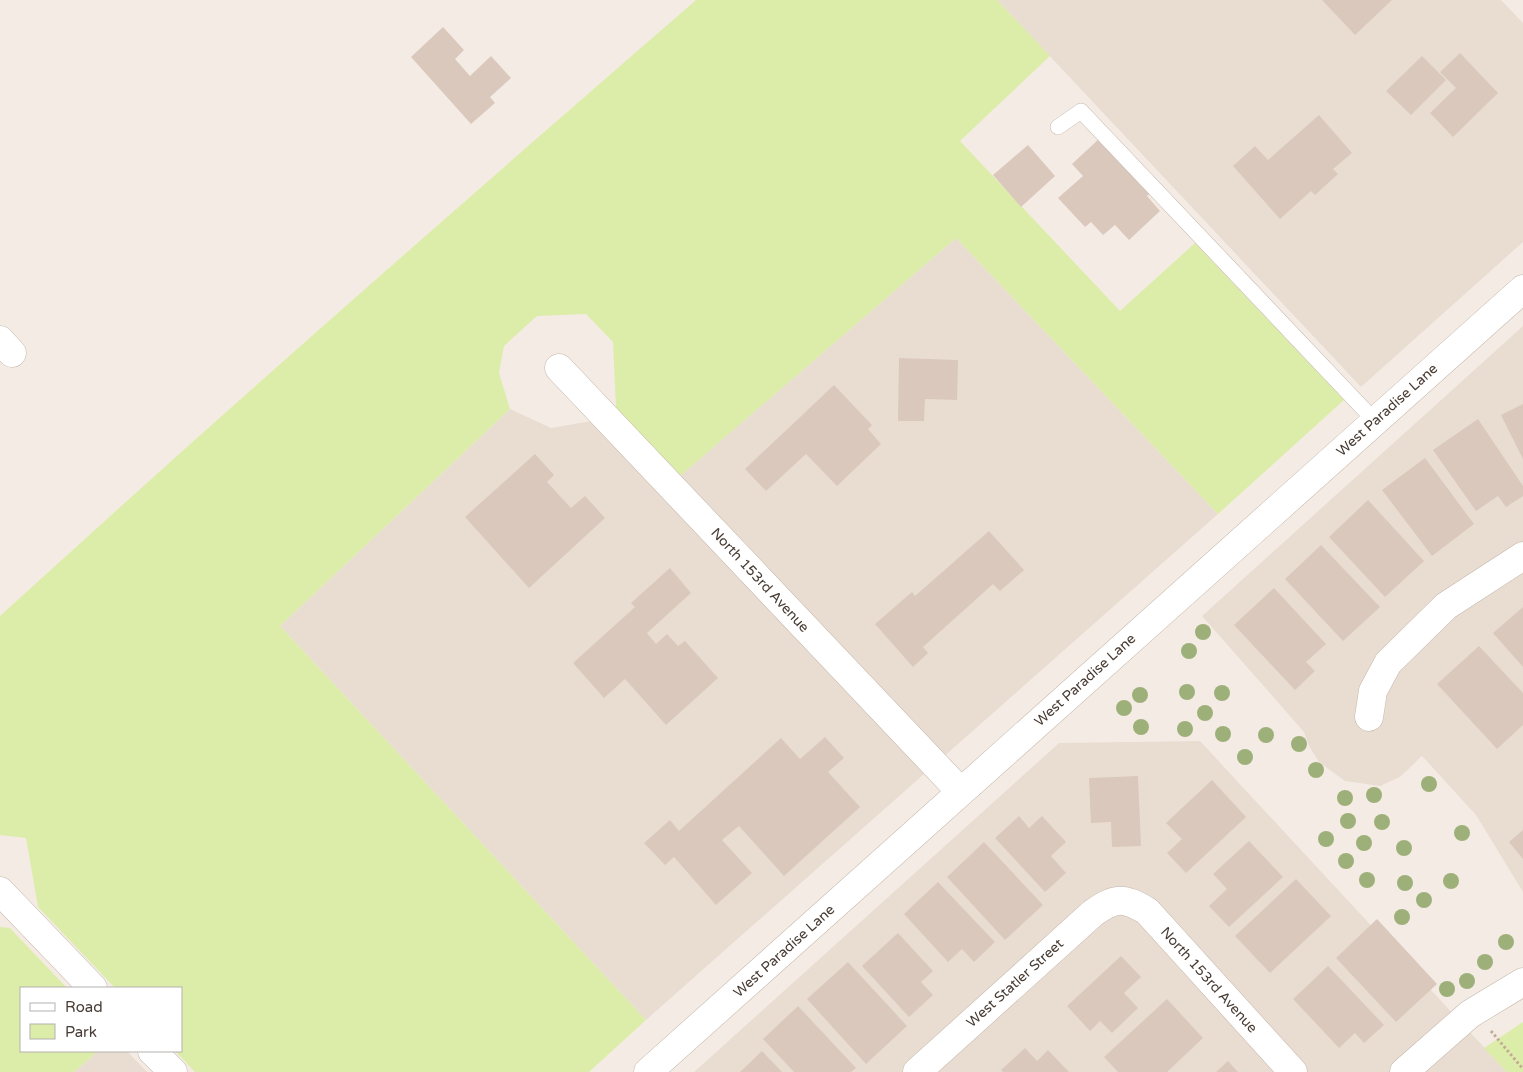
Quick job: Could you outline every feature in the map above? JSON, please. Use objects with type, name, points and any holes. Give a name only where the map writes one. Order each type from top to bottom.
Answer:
[{"type":"street","name":"West Paradise Lane","points":[[648,1072],[1523,289]]},
{"type":"street","name":"North 153rd Avenue","points":[[559,368],[961,792]]},
{"type":"street","points":[[1369,717],[1374,691],[1388,663],[1446,606],[1523,556]]},
{"type":"street","points":[[0,891],[91,987]]},
{"type":"street","name":"North 153rd Avenue","points":[[1118,900],[1132,902],[1147,911],[1293,1072]]},
{"type":"street","name":"West Statler Street","points":[[917,1072],[1093,913],[1105,905],[1118,900]]},
{"type":"street","points":[[1404,1072],[1470,1014],[1523,982]]},
{"type":"street","points":[[153,1052],[172,1072]]},
{"type":"lane","points":[[1058,127],[1081,111],[1375,421]]},
{"type":"path","points":[[1490,1031],[1523,1069]]},
{"type":"shaded area","points":[[997,0],[1501,0],[1523,23],[1523,242],[1361,387]]},
{"type":"shaded area","points":[[956,238],[1218,514],[646,1020],[280,626],[510,409],[551,428],[591,421],[661,492]]},
{"type":"shaded area","points":[[1523,326],[1523,892],[1476,815],[1422,756],[1400,777],[1380,786],[1345,781],[1319,762],[1309,746],[1304,732],[1202,616]]},
{"type":"shaded area","points":[[1200,741],[1507,1072],[694,1072],[1059,743]]},
{"type":"shaded area","points":[[97,1052],[128,1052],[147,1072],[74,1072]]},
{"type":"green space","points":[[696,0],[997,0],[1050,56],[960,141],[1120,311],[1195,243],[1344,400],[1218,514],[956,238],[680,476],[616,409],[613,342],[586,314],[537,316],[504,346],[499,373],[510,409],[280,626],[646,1020],[589,1072],[195,1072],[176,1052],[182,1052],[182,987],[114,987],[38,907],[26,838],[0,835],[0,616],[172,460]]},
{"type":"green space","points":[[0,927],[10,928],[66,987],[20,987],[20,1052],[97,1052],[74,1072],[0,1072]]},
{"type":"green space","points":[[1523,1022],[1523,1072],[1507,1072],[1484,1048]]},
{"type":"building","points":[[1322,0],[1392,0],[1355,35]]},
{"type":"building","points":[[443,27],[464,50],[455,59],[470,76],[491,56],[511,78],[490,97],[495,103],[471,124],[411,57]]},
{"type":"building","points":[[1460,53],[1498,93],[1453,137],[1430,113],[1456,88],[1440,72]]},
{"type":"building","points":[[1422,56],[1446,80],[1411,115],[1386,91]]},
{"type":"building","points":[[1319,115],[1352,153],[1333,169],[1338,174],[1315,195],[1311,191],[1280,219],[1233,166],[1255,146],[1268,160]]},
{"type":"building","points":[[1100,138],[1150,193],[1147,196],[1160,211],[1129,240],[1115,225],[1103,235],[1091,222],[1085,227],[1058,198],[1083,176],[1072,164]]},
{"type":"building","points":[[1028,145],[1055,176],[1021,207],[993,175]]},
{"type":"building","points":[[899,358],[958,360],[957,400],[925,399],[924,421],[898,421]]},
{"type":"building","points":[[834,385],[872,425],[868,429],[881,444],[837,486],[806,454],[766,491],[745,469]]},
{"type":"building","points":[[1523,404],[1523,459],[1501,415]]},
{"type":"building","points":[[1478,419],[1523,486],[1523,496],[1506,507],[1498,496],[1476,511],[1433,450]]},
{"type":"building","points":[[535,454],[554,475],[547,482],[571,508],[585,496],[605,518],[529,588],[465,517]]},
{"type":"building","points":[[1425,458],[1474,524],[1432,556],[1382,490]]},
{"type":"building","points":[[1368,500],[1424,561],[1385,597],[1329,537]]},
{"type":"building","points":[[989,531],[1024,570],[1000,591],[993,584],[923,647],[928,653],[913,667],[875,624],[912,592],[915,596]]},
{"type":"building","points":[[1321,545],[1380,607],[1343,641],[1285,579]]},
{"type":"building","points":[[670,568],[691,593],[647,633],[656,644],[667,634],[678,646],[685,641],[718,678],[666,725],[625,679],[604,698],[573,663],[635,607],[631,603]]},
{"type":"building","points":[[1274,588],[1326,644],[1306,662],[1315,671],[1295,690],[1234,625]]},
{"type":"building","points":[[1523,607],[1523,667],[1493,633]]},
{"type":"building","points":[[1479,646],[1523,693],[1523,725],[1497,749],[1437,684]]},
{"type":"building","points":[[825,737],[844,758],[828,772],[860,807],[784,876],[739,826],[722,840],[752,873],[716,905],[674,857],[665,865],[644,843],[670,820],[679,831],[781,738],[800,759]]},
{"type":"building","points":[[1138,776],[1141,846],[1112,847],[1111,822],[1091,823],[1089,778]]},
{"type":"building","points":[[1212,780],[1246,817],[1186,873],[1167,853],[1182,839],[1166,823]]},
{"type":"building","points":[[1019,816],[1029,828],[1042,816],[1066,842],[1051,856],[1066,873],[1045,892],[995,838]]},
{"type":"building","points":[[1523,830],[1523,859],[1509,842]]},
{"type":"building","points":[[1249,841],[1283,877],[1229,927],[1209,906],[1227,889],[1213,874]]},
{"type":"building","points":[[984,842],[1043,905],[1005,940],[947,877]]},
{"type":"building","points":[[1296,879],[1331,916],[1270,973],[1235,936]]},
{"type":"building","points":[[938,882],[995,942],[974,962],[962,949],[948,962],[904,914]]},
{"type":"building","points":[[1377,919],[1437,984],[1396,1022],[1336,958]]},
{"type":"building","points":[[898,933],[933,971],[921,982],[933,995],[909,1017],[862,966]]},
{"type":"building","points":[[1121,956],[1141,977],[1124,993],[1138,1008],[1112,1033],[1100,1021],[1090,1031],[1067,1006]]},
{"type":"building","points":[[848,962],[907,1026],[866,1064],[807,999]]},
{"type":"building","points":[[1328,966],[1384,1025],[1364,1043],[1355,1033],[1339,1048],[1293,999]]},
{"type":"building","points":[[1167,999],[1203,1038],[1167,1072],[1118,1072],[1104,1057]]},
{"type":"building","points":[[798,1006],[856,1068],[851,1072],[794,1072],[763,1039]]},
{"type":"building","points":[[1025,1048],[1037,1061],[1048,1050],[1069,1072],[1003,1072],[1001,1070]]},
{"type":"building","points":[[762,1051],[782,1072],[740,1072]]},
{"type":"building","points":[[1228,1061],[1238,1072],[1216,1072]]}]
